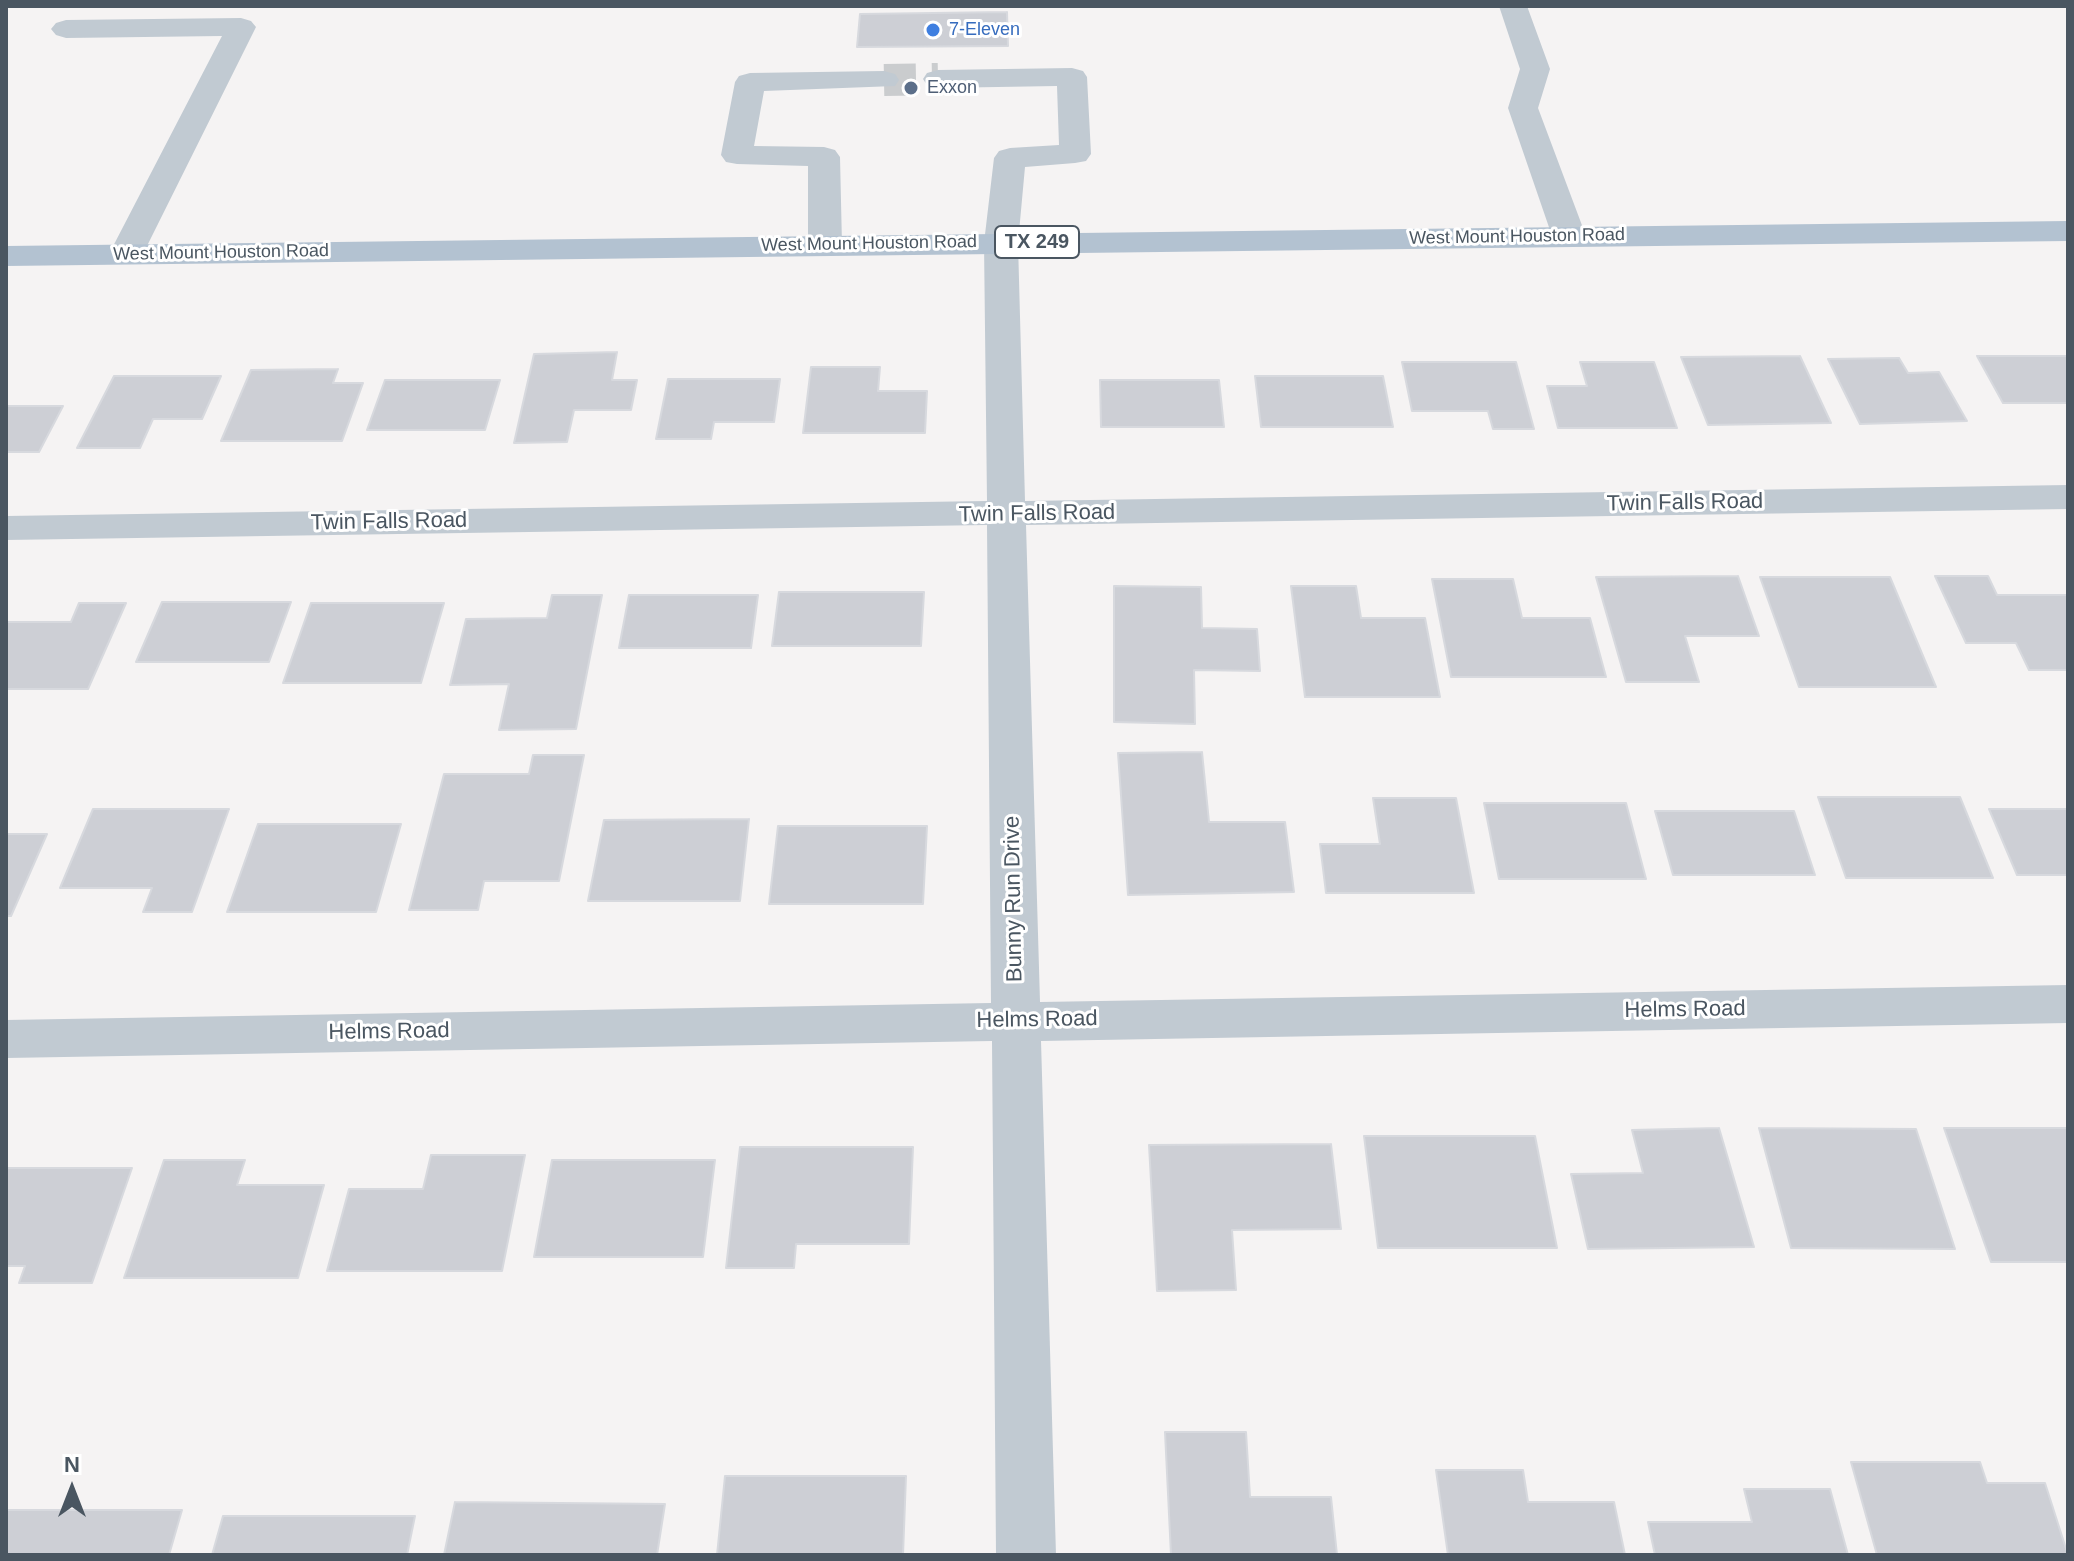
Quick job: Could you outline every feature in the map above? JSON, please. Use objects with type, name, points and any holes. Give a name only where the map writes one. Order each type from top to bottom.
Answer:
[{"type":"main road","name":"West Mount Houston Road","points":[[6,256],[2068,231]]},
{"type":"street","points":[[1513,6],[1535,69],[1523,108],[1569,236]]},
{"type":"street","points":[[66,29],[241,27],[126,254]]},
{"type":"street","name":"Bunny Run Drive","points":[[938,79],[1072,77],[1075,154],[1010,158],[1001,243],[1026,1555]]},
{"type":"street","points":[[825,245],[824,157],[737,155],[750,82],[884,80]]},
{"type":"street","name":"Twin Falls Road","points":[[6,528],[2068,497]]},
{"type":"street","name":"Helms Road","points":[[6,1039],[2068,1004]]},
{"type":"building","name":"7-Eleven","points":[[1007,12],[1008,46],[857,47],[860,14]]},
{"type":"building","points":[[617,352],[612,380],[637,380],[631,410],[574,410],[567,442],[514,443],[534,354]]},
{"type":"building","points":[[1800,356],[1831,423],[1708,425],[1681,357]]},
{"type":"building","points":[[1977,356],[2068,356],[2068,403],[2003,403]]},
{"type":"building","points":[[1899,358],[1908,373],[1939,372],[1967,421],[1860,424],[1828,359]]},
{"type":"building","points":[[1402,362],[1516,362],[1534,429],[1493,429],[1488,411],[1412,411]]},
{"type":"building","points":[[1580,362],[1654,362],[1677,428],[1558,428],[1547,386],[1587,386]]},
{"type":"building","points":[[811,367],[880,367],[878,391],[927,391],[925,433],[803,433]]},
{"type":"building","points":[[338,369],[333,383],[363,383],[342,441],[221,441],[251,370]]},
{"type":"building","points":[[114,376],[221,376],[202,419],[153,419],[140,448],[77,448]]},
{"type":"building","points":[[1255,376],[1383,376],[1393,427],[1261,427]]},
{"type":"building","points":[[668,379],[780,379],[774,422],[714,422],[711,439],[656,439]]},
{"type":"building","points":[[385,380],[500,380],[485,430],[367,430]]},
{"type":"building","points":[[1100,380],[1219,380],[1224,427],[1101,427]]},
{"type":"building","points":[[6,406],[63,406],[39,452],[6,452]]},
{"type":"building","points":[[1738,576],[1759,636],[1685,636],[1699,682],[1626,682],[1596,577]]},
{"type":"building","points":[[1935,576],[1988,576],[1997,595],[2068,595],[2068,670],[2029,670],[2016,643],[1966,643]]},
{"type":"building","points":[[1760,577],[1890,577],[1936,687],[1799,687]]},
{"type":"building","points":[[1432,579],[1513,579],[1522,618],[1590,618],[1606,677],[1451,677]]},
{"type":"building","points":[[1114,586],[1201,587],[1202,628],[1257,629],[1260,671],[1194,670],[1195,724],[1114,722]]},
{"type":"building","points":[[1291,586],[1356,586],[1361,618],[1425,618],[1440,697],[1305,697]]},
{"type":"building","points":[[779,592],[924,592],[921,646],[772,646]]},
{"type":"building","points":[[552,595],[602,595],[576,729],[499,730],[509,684],[450,685],[466,619],[547,618]]},
{"type":"building","points":[[629,595],[758,595],[751,648],[619,648]]},
{"type":"building","points":[[162,602],[291,602],[269,662],[136,662]]},
{"type":"building","points":[[79,603],[126,603],[88,689],[6,689],[6,622],[71,622]]},
{"type":"building","points":[[311,603],[444,603],[421,683],[283,683]]},
{"type":"building","points":[[1202,752],[1209,822],[1285,822],[1294,892],[1128,895],[1118,753]]},
{"type":"building","points":[[533,755],[584,755],[559,881],[484,881],[478,910],[409,910],[444,774],[529,774]]},
{"type":"building","points":[[1818,797],[1960,797],[1993,878],[1846,878]]},
{"type":"building","points":[[1373,798],[1456,798],[1474,893],[1326,893],[1320,844],[1380,844]]},
{"type":"building","points":[[1484,803],[1626,803],[1646,879],[1499,879]]},
{"type":"building","points":[[93,809],[229,809],[192,912],[143,912],[152,888],[60,888]]},
{"type":"building","points":[[1989,809],[2068,809],[2068,875],[2017,875]]},
{"type":"building","points":[[1655,811],[1794,811],[1815,875],[1673,875]]},
{"type":"building","points":[[749,819],[740,901],[588,901],[604,820]]},
{"type":"building","points":[[258,824],[401,824],[376,912],[227,912]]},
{"type":"building","points":[[778,826],[927,826],[923,904],[769,904]]},
{"type":"building","points":[[6,834],[47,834],[11,916],[6,916]]},
{"type":"building","points":[[1719,1128],[1754,1247],[1588,1249],[1571,1174],[1643,1173],[1632,1130]]},
{"type":"building","points":[[1759,1128],[1916,1129],[1955,1249],[1791,1248]]},
{"type":"building","points":[[1944,1128],[2068,1128],[2068,1262],[1991,1262]]},
{"type":"building","points":[[1364,1136],[1535,1136],[1557,1248],[1378,1248]]},
{"type":"building","points":[[1331,1144],[1341,1229],[1232,1230],[1236,1290],[1157,1291],[1149,1145]]},
{"type":"building","points":[[740,1147],[913,1147],[909,1244],[796,1244],[794,1268],[726,1268]]},
{"type":"building","points":[[431,1155],[525,1155],[502,1271],[327,1271],[349,1189],[423,1189]]},
{"type":"building","points":[[164,1160],[245,1160],[237,1185],[324,1185],[298,1278],[124,1278]]},
{"type":"building","points":[[552,1160],[715,1160],[703,1257],[534,1257]]},
{"type":"building","points":[[6,1168],[132,1168],[92,1283],[19,1283],[25,1266],[6,1266]]},
{"type":"building","points":[[1165,1432],[1246,1432],[1250,1497],[1331,1497],[1337,1555],[1171,1555]]},
{"type":"building","points":[[1851,1462],[1980,1462],[1987,1483],[2045,1483],[2068,1555],[1877,1555]]},
{"type":"building","points":[[1436,1470],[1523,1470],[1528,1502],[1614,1502],[1625,1555],[1448,1555]]},
{"type":"building","points":[[725,1476],[906,1476],[903,1555],[717,1555]]},
{"type":"building","points":[[1744,1489],[1830,1489],[1848,1555],[1655,1555],[1648,1522],[1752,1522]]},
{"type":"building","points":[[455,1502],[665,1504],[657,1555],[444,1555]]},
{"type":"building","points":[[6,1510],[182,1510],[169,1555],[6,1555]]},
{"type":"building","points":[[223,1516],[415,1516],[407,1555],[212,1555]]},
{"type":"tunnel","points":[[884,80],[938,79]]},
{"type":"place","name":"7-Eleven","points":[[933,30]]},
{"type":"place","name":"Exxon","points":[[911,88]]}]
